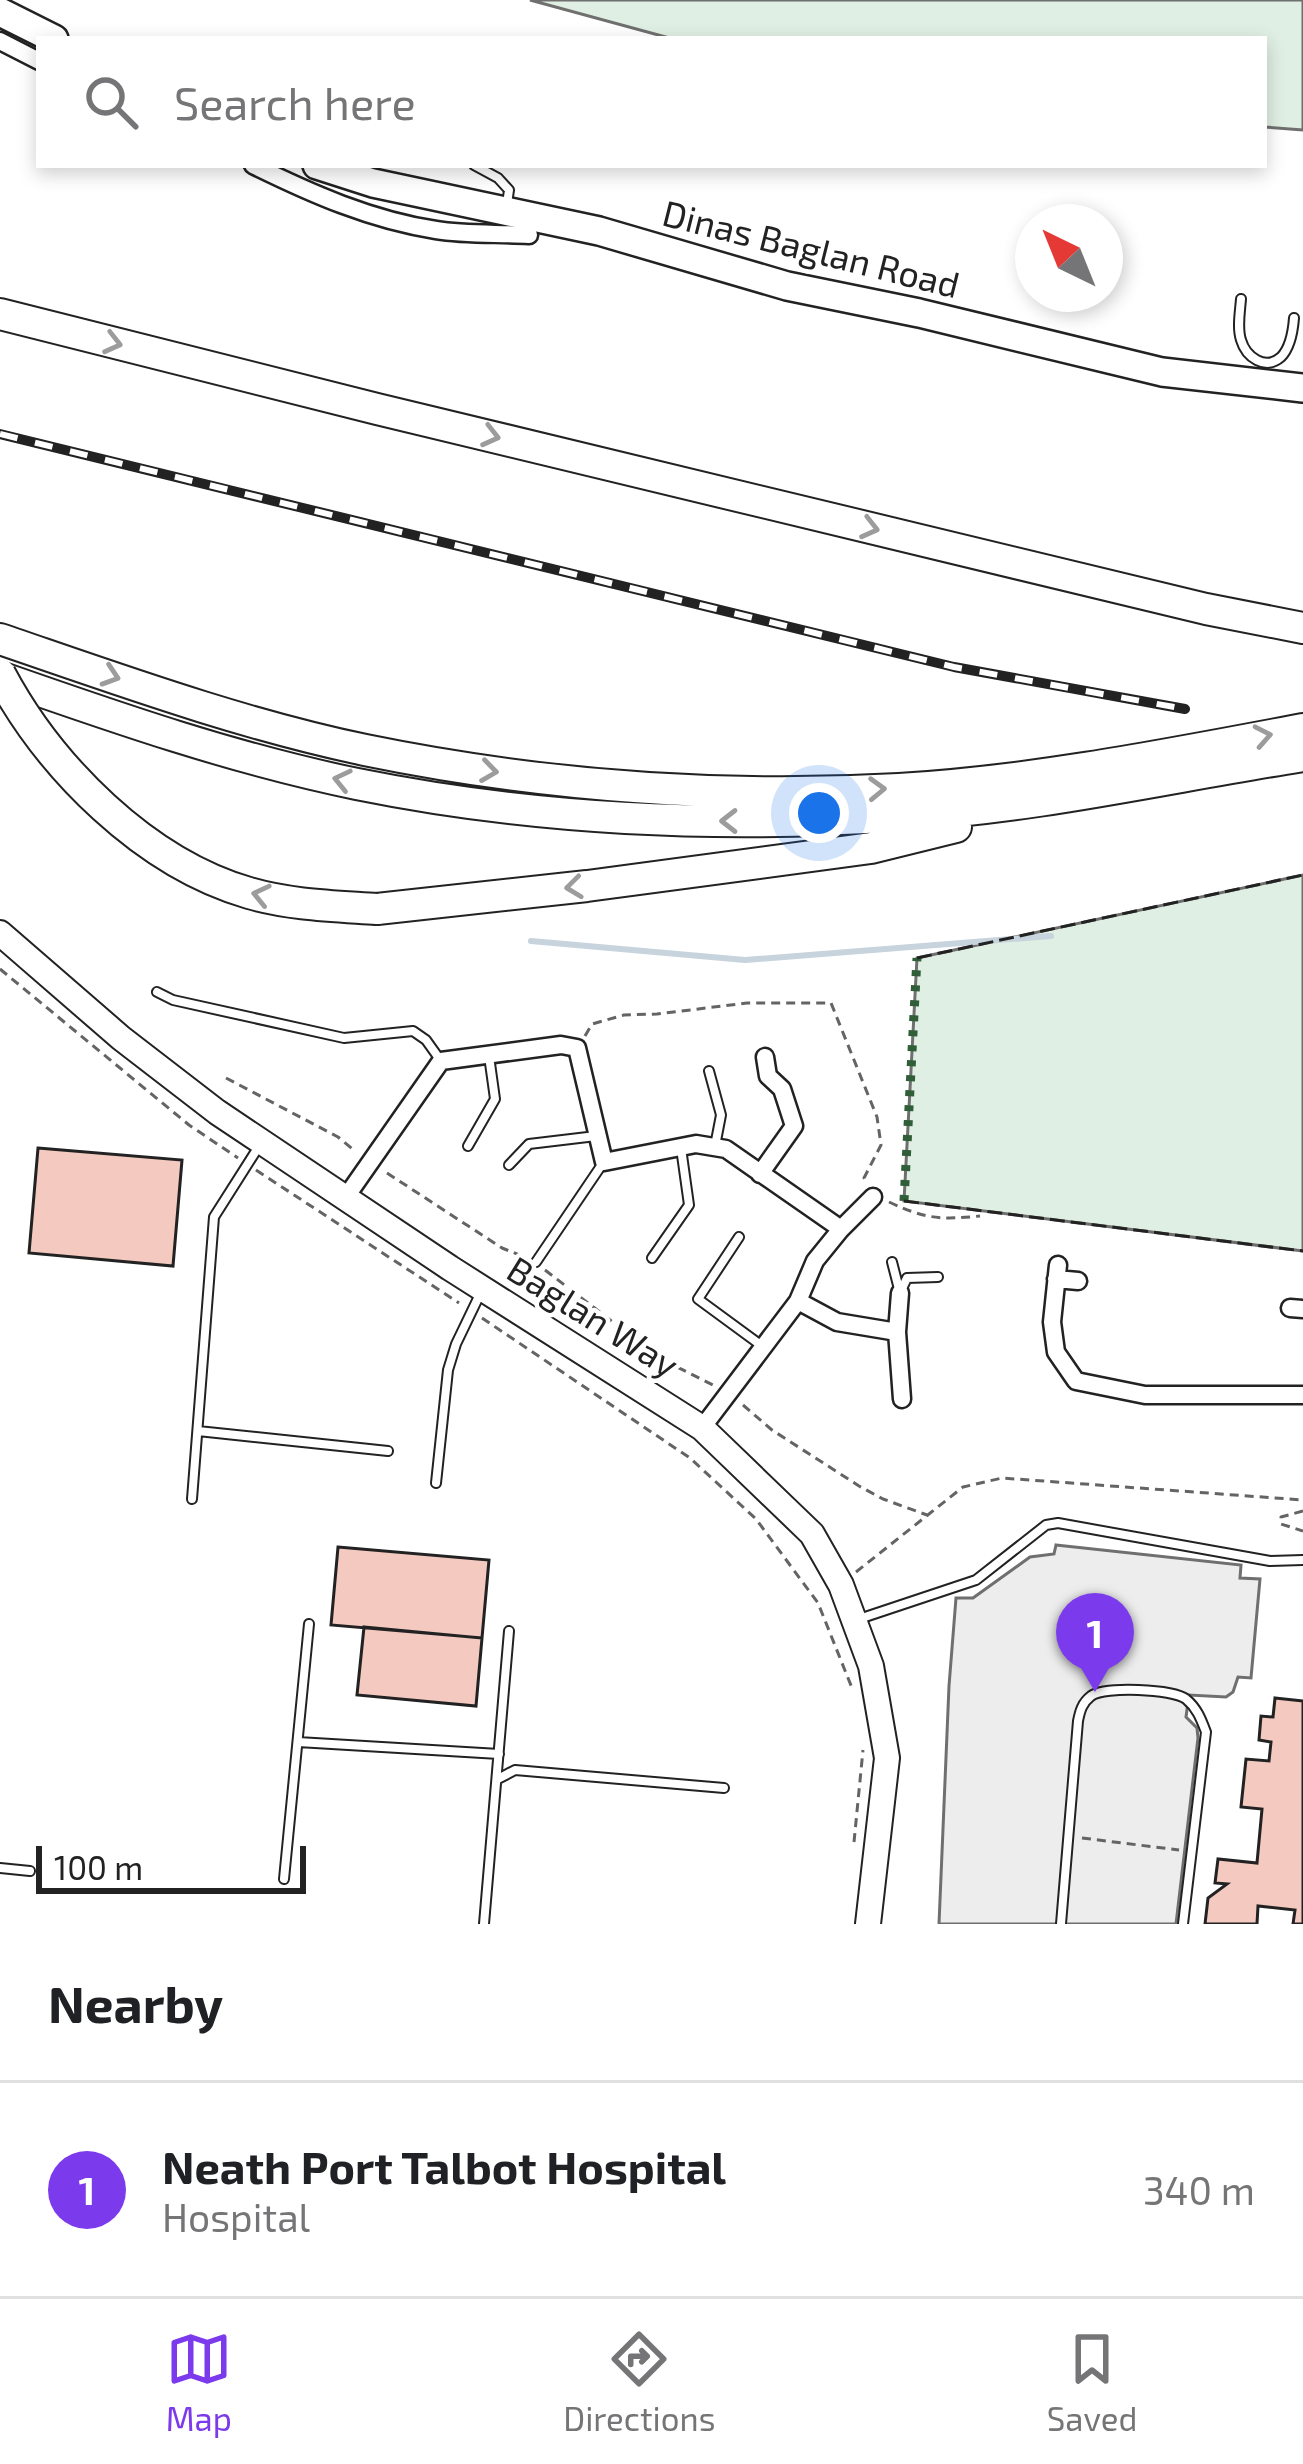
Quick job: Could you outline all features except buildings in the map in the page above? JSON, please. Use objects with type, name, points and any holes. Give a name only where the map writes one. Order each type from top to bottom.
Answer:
[{"type":"highway","points":[[0,314],[1183,604],[1303,628]]},
{"type":"highway","points":[[0,639],[156,692],[363,749],[578,783],[684,791],[900,789],[1000,779],[1303,729]]},
{"type":"highway","points":[[0,676],[48,746],[97,803],[148,843],[197,872],[248,893],[306,904],[377,909],[871,848],[1101,791]]},
{"type":"highway","points":[[0,676],[250,758],[356,784],[571,815],[682,821],[861,818],[1004,807],[1303,756]]},
{"type":"main road","points":[[0,12],[48,36]]},
{"type":"main road","name":"Dinas Baglan Road","points":[[326,168],[373,183],[599,231],[787,286],[1162,372],[1263,372],[1303,388]]},
{"type":"street","points":[[0,41],[36,59]]},
{"type":"street","points":[[259,168],[310,194],[385,219],[441,231],[529,235]]},
{"type":"street","name":"Baglan Way","points":[[0,933],[254,1153],[346,1198],[477,1300],[702,1428],[812,1534],[841,1585],[871,1666],[887,1758],[870,1921]]},
{"type":"street","points":[[346,1198],[441,1061],[561,1045],[578,1048],[604,1162],[696,1144],[726,1149],[841,1229]]},
{"type":"street","points":[[760,1174],[794,1126],[782,1089],[769,1076],[764,1057]]},
{"type":"street","points":[[702,1428],[798,1301],[815,1262],[874,1197]]},
{"type":"street","points":[[1078,1281],[1057,1272],[1052,1322],[1056,1352],[1076,1381],[1144,1396],[1302,1393]]},
{"type":"street","points":[[900,1293],[897,1332],[902,1399]]},
{"type":"street","points":[[798,1301],[837,1322],[897,1332]]},
{"type":"lane","points":[[480,168],[509,190],[506,211]]},
{"type":"lane","points":[[1241,299],[1241,341],[1263,372],[1283,355],[1294,318]]},
{"type":"lane","points":[[157,992],[173,1000],[344,1038],[413,1031],[441,1061]]},
{"type":"lane","points":[[468,1146],[495,1099],[489,1055]]},
{"type":"lane","points":[[709,1071],[722,1115],[715,1147]]},
{"type":"lane","points":[[508,1165],[530,1144],[598,1136]]},
{"type":"lane","points":[[652,1258],[689,1205],[680,1148]]},
{"type":"lane","points":[[192,1499],[214,1217],[254,1153]]},
{"type":"lane","points":[[536,1262],[604,1162]]},
{"type":"lane","points":[[739,1237],[698,1299],[763,1347]]},
{"type":"lane","points":[[892,1262],[900,1293]]},
{"type":"lane","points":[[900,1293],[907,1278],[938,1277]]},
{"type":"lane","points":[[436,1483],[448,1370],[477,1300]]},
{"type":"lane","points":[[198,1431],[388,1451]]},
{"type":"lane","points":[[854,1620],[976,1580],[1046,1525],[1058,1523],[1270,1561],[1303,1560]]},
{"type":"lane","points":[[284,1879],[309,1624]]},
{"type":"lane","points":[[484,1924],[509,1631]]},
{"type":"lane","points":[[1061,1924],[1080,1708],[1105,1689],[1174,1694],[1199,1713],[1206,1732],[1183,1924]]},
{"type":"lane","points":[[298,1742],[499,1754]]},
{"type":"lane","points":[[496,1780],[515,1769],[724,1788]]},
{"type":"lane","points":[[0,1868],[30,1870]]},
{"type":"path","points":[[0,969],[189,1125],[254,1153],[477,1300],[690,1458],[757,1519],[818,1603],[854,1694]]},
{"type":"path","points":[[226,1078],[338,1137],[502,1248],[536,1262],[661,1359],[729,1393],[772,1430],[859,1486],[927,1516]]},
{"type":"path","points":[[874,1197],[918,1216],[980,1216]]},
{"type":"path","points":[[841,1585],[964,1487],[1002,1478],[1303,1500]]},
{"type":"path","points":[[1303,1511],[1280,1517],[1281,1524],[1303,1531]]},
{"type":"path","points":[[853,1856],[863,1744]]},
{"type":"path","points":[[1068,1835],[1192,1851]]},
{"type":"green space","points":[[530,0],[1303,0],[1303,130],[1267,127],[1267,36],[662,36]]},
{"type":"green space","points":[[1303,875],[1303,1251],[904,1201],[917,958]]},
{"type":"shaded area","points":[[1056,1545],[1241,1565],[1240,1578],[1260,1579],[1251,1678],[1238,1677],[1226,1697],[1189,1695],[1186,1717],[1197,1728],[1198,1738],[1176,1924],[939,1924],[956,1598],[973,1598],[1030,1557],[1054,1554]]},
{"type":"waterway","points":[[531,941],[745,960],[1051,936]]},
{"type":"railway","points":[[0,434],[954,667],[1185,709]]},
{"type":"hedge","points":[[904,1201],[917,958]]},
{"type":"fence","points":[[917,958],[1303,875]]},
{"type":"fence","points":[[904,1201],[1303,1251]]},
{"type":"place","name":"Neath Port Talbot Hospital","points":[[1095,1692]]}]
